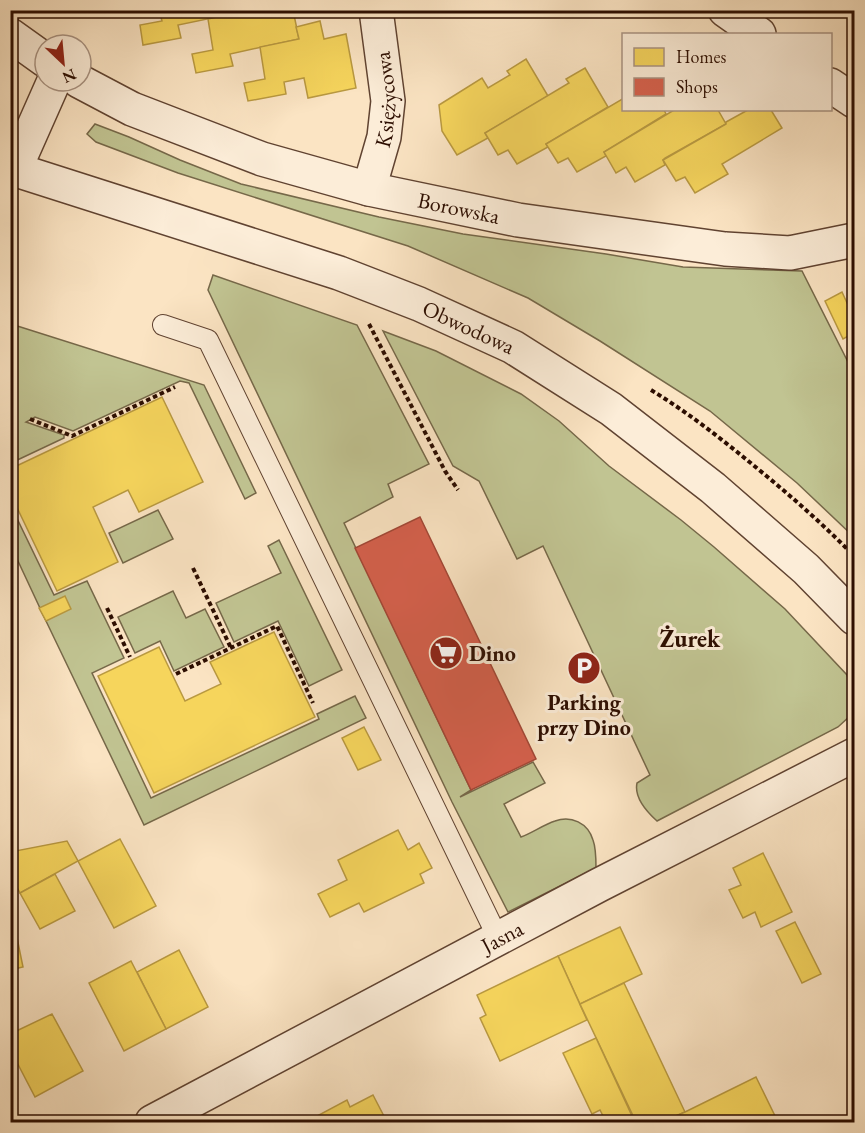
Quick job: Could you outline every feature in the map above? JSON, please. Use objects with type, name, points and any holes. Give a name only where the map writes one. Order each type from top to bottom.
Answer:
[{"type":"street","name":"Księżycowa","points":[[369,189],[384,137],[388,101],[376,10]]},
{"type":"street","points":[[725,10],[758,33]]},
{"type":"street","points":[[10,35],[33,51]]},
{"type":"street","points":[[832,86],[855,101]]},
{"type":"street","name":"Borowska","points":[[93,88],[132,109],[262,159],[369,189],[518,220],[725,249],[790,253],[855,240]]},
{"type":"street","points":[[13,168],[48,93]]},
{"type":"street","name":"Obwodowa","points":[[13,168],[339,273],[419,304],[513,347],[611,409],[713,488],[806,569],[855,618]]},
{"type":"street","name":"Jasna","points":[[152,1122],[599,885],[855,755]]},
{"type":"lane","points":[[163,325],[208,340],[498,938]]},
{"type":"path","points":[[364,315],[445,471],[458,490]]},
{"type":"path","points":[[30,419],[72,436],[175,387]]},
{"type":"path","points":[[193,568],[231,648]]},
{"type":"path","points":[[107,608],[130,657]]},
{"type":"path","points":[[176,674],[277,626],[313,703]]},
{"type":"green space","points":[[95,124],[241,184],[379,217],[463,234],[683,267],[802,271],[854,374],[854,537],[797,483],[710,411],[528,298],[408,246],[178,173],[96,142],[87,134]]},
{"type":"green space","points":[[213,275],[357,325],[429,464],[388,484],[393,497],[344,523],[471,790],[460,797],[533,762],[545,783],[504,804],[521,837],[561,819],[578,822],[591,834],[596,868],[508,912],[452,802],[208,290]]},
{"type":"green space","points":[[11,324],[204,385],[256,493],[245,499],[189,383],[180,381],[73,431],[35,417],[26,422],[64,435],[64,438],[11,463]]},
{"type":"green space","points":[[383,331],[436,351],[521,394],[559,421],[609,466],[714,547],[785,609],[847,675],[854,694],[851,715],[838,727],[657,821],[642,804],[637,794],[637,783],[650,775],[543,546],[517,559],[479,481],[453,466]]},
{"type":"green space","points":[[10,504],[54,595],[87,581],[124,658],[92,673],[151,798],[319,719],[317,714],[355,696],[366,718],[144,825],[11,546]]},
{"type":"green space","points":[[158,510],[173,539],[123,563],[109,533]]},
{"type":"green space","points":[[279,540],[342,670],[309,686],[278,621],[234,642],[216,603],[281,573],[268,546]]},
{"type":"green space","points":[[173,591],[186,618],[205,609],[224,647],[174,671],[160,641],[135,653],[118,617]]},
{"type":"building: Homes","points":[[90,10],[122,10],[91,16]]},
{"type":"building: Homes","points":[[159,10],[246,11],[178,25],[181,38],[143,45],[140,25],[162,21]]},
{"type":"building: Homes","points":[[246,10],[293,10],[299,39],[230,54],[233,66],[196,73],[192,54],[213,50],[208,19]]},
{"type":"building: Homes","points":[[809,10],[838,10],[838,12],[810,15]]},
{"type":"building: Homes","points":[[320,21],[324,39],[346,34],[356,88],[308,98],[304,78],[284,82],[286,94],[248,101],[244,83],[265,79],[260,47],[299,39],[296,27]]},
{"type":"building: Homes","points":[[526,59],[548,96],[485,133],[488,138],[457,155],[442,131],[439,105],[482,78],[488,88],[510,75],[507,71]]},
{"type":"building: Homes","points":[[585,68],[608,107],[546,144],[548,147],[517,164],[508,150],[498,155],[485,133],[569,83],[566,79]]},
{"type":"building: Homes","points":[[622,99],[622,111],[664,111],[666,114],[604,152],[606,156],[577,172],[568,158],[558,163],[546,144]]},
{"type":"building: Homes","points":[[672,111],[719,111],[726,124],[665,158],[663,160],[665,165],[635,182],[626,167],[616,173],[604,152]]},
{"type":"building: Homes","points":[[746,111],[772,111],[782,128],[722,164],[728,174],[695,193],[685,177],[676,181],[663,160]]},
{"type":"building: Homes","points":[[842,292],[854,318],[854,333],[843,339],[825,301]]},
{"type":"building: Homes","points":[[162,397],[203,482],[139,512],[128,490],[93,507],[118,562],[57,591],[10,493],[10,469]]},
{"type":"building: Homes","points":[[65,596],[71,609],[46,621],[39,608]]},
{"type":"building: Homes","points":[[274,632],[315,717],[154,793],[98,676],[159,647],[185,701],[221,684],[210,662]]},
{"type":"building: Homes","points":[[364,727],[381,760],[358,770],[342,738]]},
{"type":"building: Homes","points":[[398,830],[408,850],[419,843],[432,868],[420,874],[424,883],[364,912],[359,903],[330,917],[318,894],[347,880],[338,860]]},
{"type":"building: Homes","points":[[120,839],[156,906],[114,928],[78,861]]},
{"type":"building: Homes","points":[[67,841],[78,861],[20,893],[10,874],[10,852]]},
{"type":"building: Homes","points":[[763,853],[792,912],[761,927],[755,912],[743,918],[729,890],[741,885],[733,868]]},
{"type":"building: Homes","points":[[55,874],[75,911],[40,929],[20,893]]},
{"type":"building: Homes","points":[[795,922],[821,974],[802,983],[776,931]]},
{"type":"building: Homes","points":[[620,927],[642,974],[580,1004],[558,956]]},
{"type":"building: Homes","points":[[15,928],[23,967],[10,970],[10,929]]},
{"type":"building: Homes","points":[[179,950],[208,1007],[166,1029],[137,972]]},
{"type":"building: Homes","points":[[558,956],[587,1020],[500,1061],[480,1018],[486,1015],[477,995]]},
{"type":"building: Homes","points":[[131,961],[166,1029],[124,1051],[89,983]]},
{"type":"building: Homes","points":[[624,983],[685,1112],[662,1122],[636,1122],[580,1004]]},
{"type":"building: Homes","points":[[52,1014],[83,1071],[35,1097],[10,1049],[10,1034]]},
{"type":"building: Homes","points":[[596,1038],[636,1122],[606,1122],[600,1110],[592,1114],[563,1053]]},
{"type":"building: Homes","points":[[756,1077],[778,1122],[662,1122],[685,1112]]},
{"type":"building: Homes","points":[[373,1095],[387,1122],[320,1122],[317,1116],[347,1100],[350,1107]]},
{"type":"building: Shops","name":"Dino","points":[[420,517],[536,759],[471,790],[355,548]]},
{"type":"place","name":"Dino","points":[[446,653]]},
{"type":"place","name":"Parking przy Dino","points":[[584,668]]},
{"type":"district","name":"Żurek","points":[[690,639]]}]
